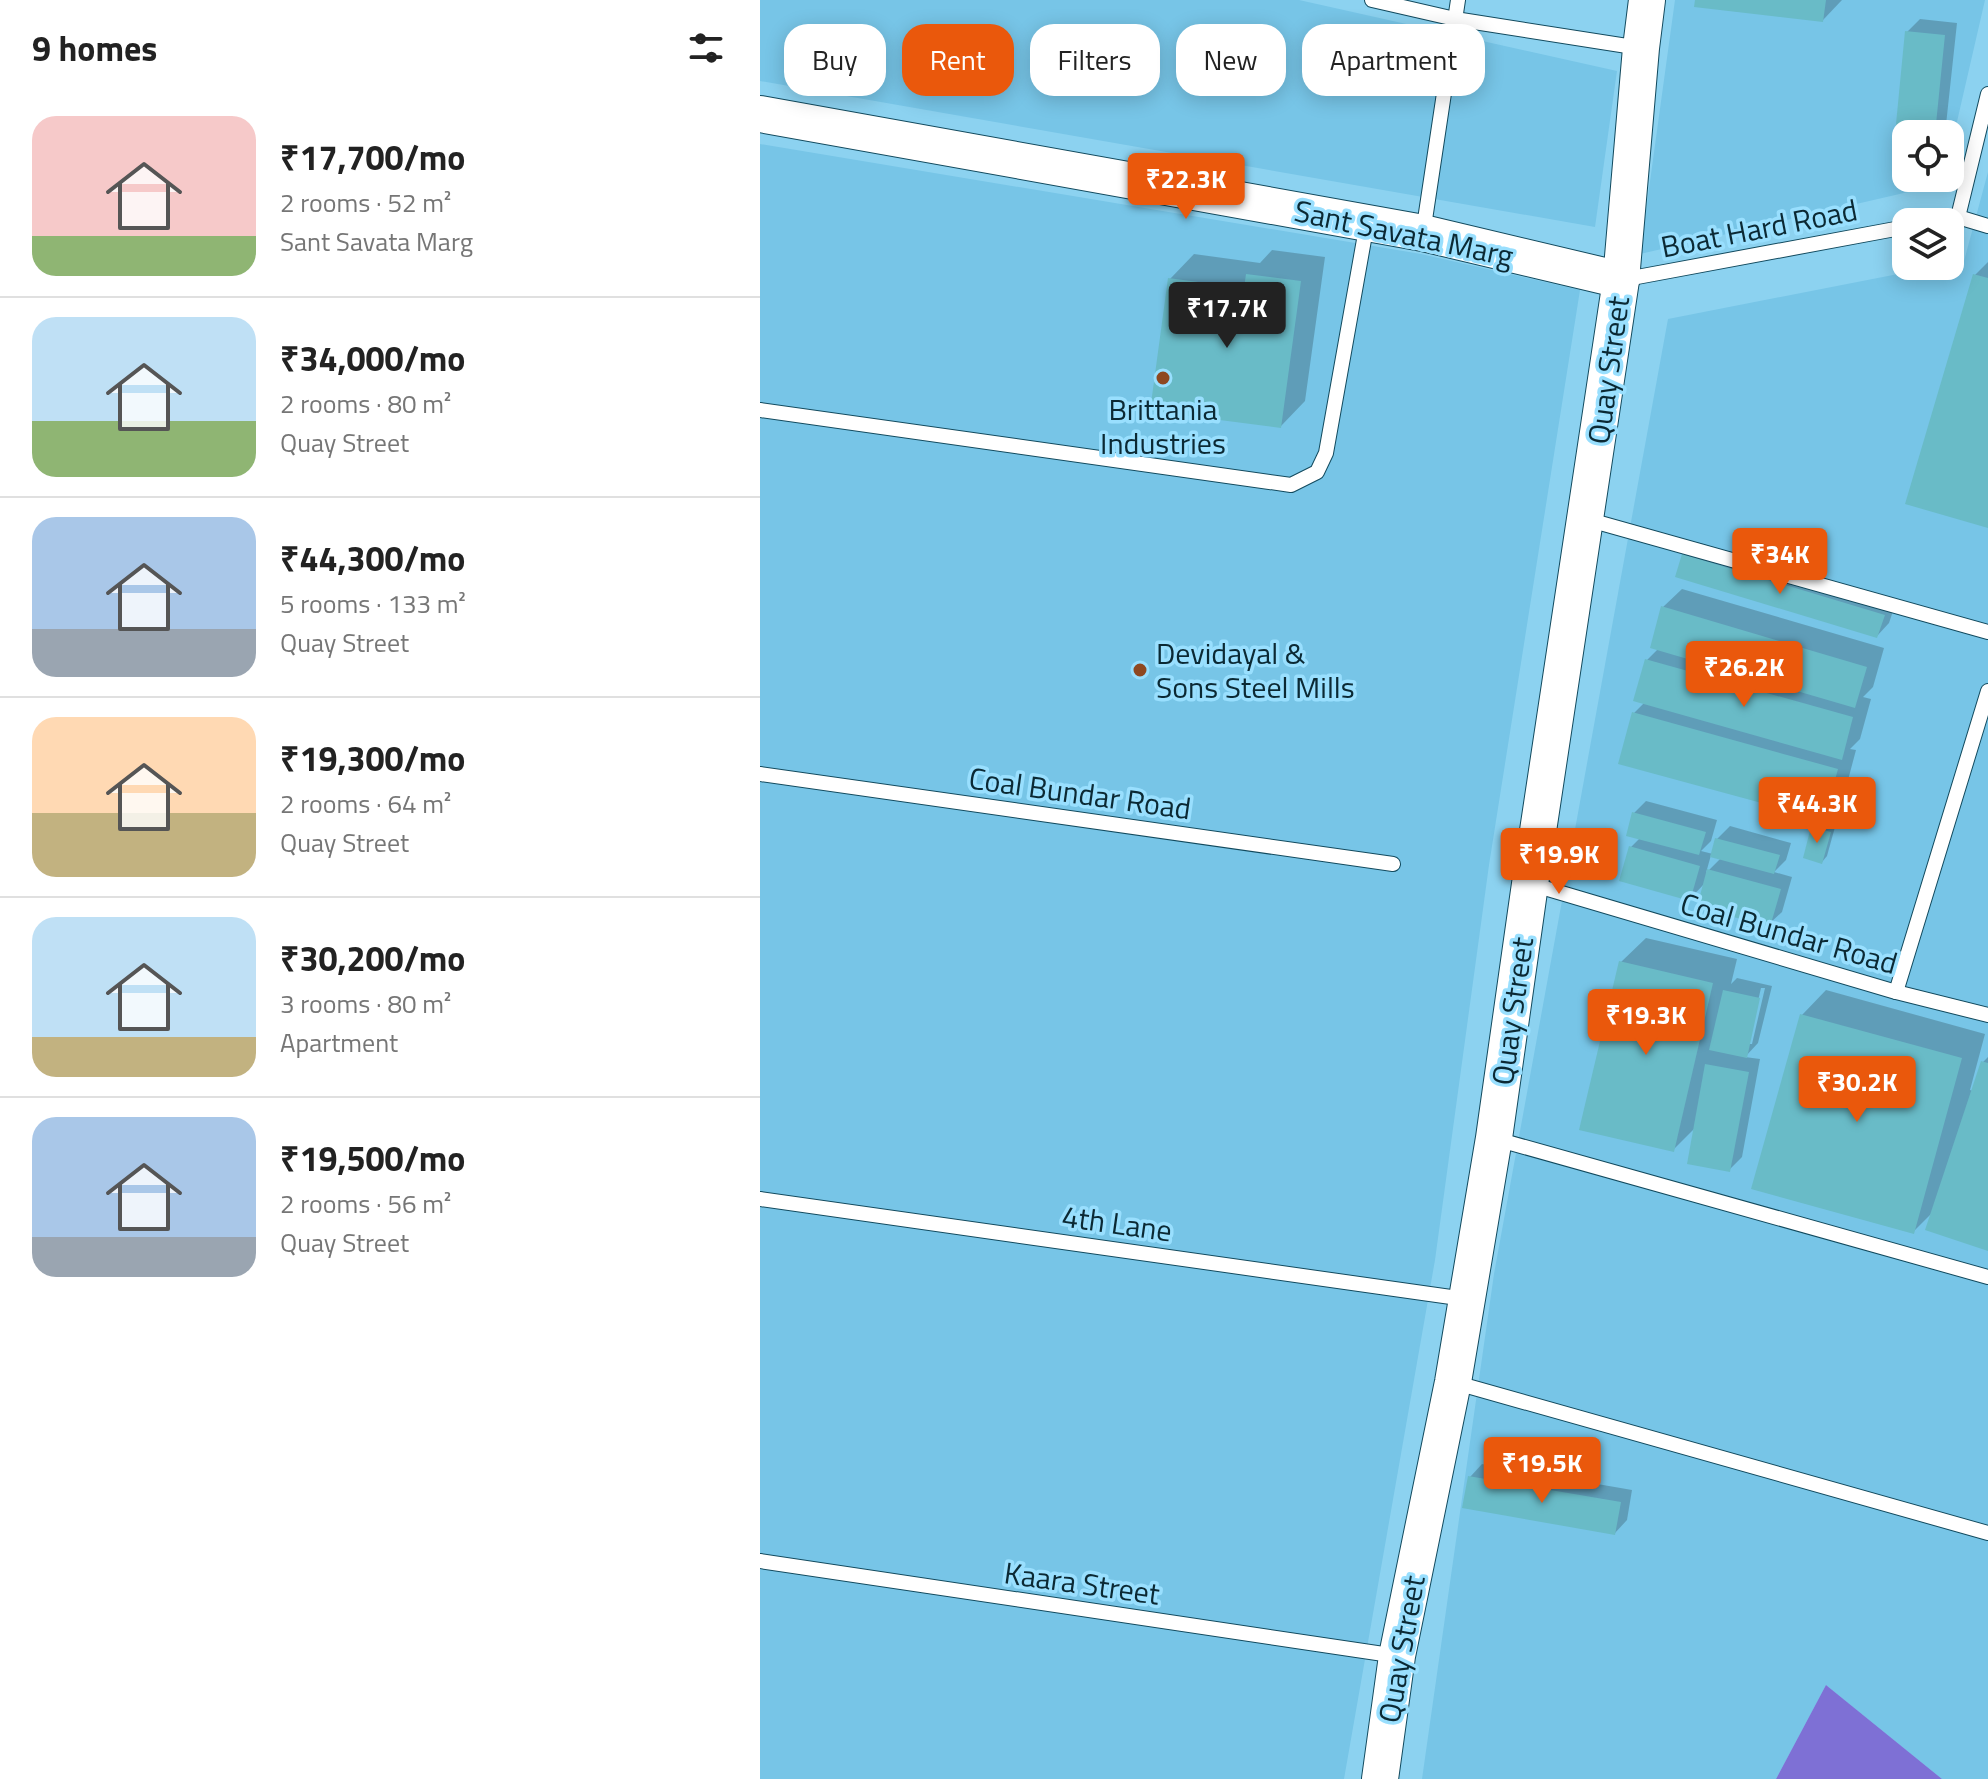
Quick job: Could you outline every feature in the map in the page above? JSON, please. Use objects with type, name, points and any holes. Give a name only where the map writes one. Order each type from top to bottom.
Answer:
[{"type":"street","name":"Quay Street","points":[[1380,1779],[1397,1656],[1453,1382],[1494,1138],[1621,280],[1647,0]]},
{"type":"street","name":"Sant Savata Marg","points":[[760,114],[1423,233],[1621,280]]},
{"type":"lane","points":[[1372,0],[1455,19],[1641,48]]},
{"type":"lane","points":[[1423,233],[1458,0]]},
{"type":"lane","points":[[1960,208],[1988,94]]},
{"type":"lane","points":[[1964,219],[1988,226]]},
{"type":"lane","points":[[760,410],[1291,485],[1317,472],[1326,453],[1367,223]]},
{"type":"lane","name":"Boat Hard Road","points":[[1621,280],[1892,230]]},
{"type":"lane","points":[[1586,519],[1988,632]]},
{"type":"lane","points":[[1896,992],[1988,691]]},
{"type":"lane","name":"Coal Bundar Road","points":[[760,774],[1393,864]]},
{"type":"lane","name":"Coal Bundar Road","points":[[1530,884],[1896,992],[1988,1015]]},
{"type":"lane","points":[[1494,1138],[1988,1277]]},
{"type":"lane","name":"4th Lane","points":[[760,1199],[1466,1299]]},
{"type":"lane","points":[[1453,1382],[1988,1533]]},
{"type":"lane","name":"Kaara Street","points":[[760,1561],[1397,1656]]},
{"type":"shaded area","points":[[760,0],[1299,0],[1406,24],[1302,24],[1302,96],[1485,96],[1485,42],[1617,71],[1595,227],[846,96],[886,96],[886,24],[784,24],[784,85],[760,81]]},
{"type":"shaded area","points":[[1675,0],[1985,0],[1957,120],[1892,120],[1892,192],[1908,192],[1640,254]]},
{"type":"shaded area","points":[[760,144],[1421,254],[1580,290],[1489,865],[1435,1260],[1344,1779],[760,1779]]},
{"type":"shaded area","points":[[1988,172],[1988,1779],[1942,1779],[1826,1685],[1776,1779],[1422,1779],[1494,1274],[1668,319],[1892,275],[1892,280],[1964,280],[1964,261]]},
{"type":"shaded area","points":[[1826,1685],[1942,1779],[1776,1779]]},
{"type":"building","points":[[1695,0],[1826,0],[1823,22],[1694,7]]},
{"type":"building","points":[[1905,31],[1945,35],[1936,120],[1896,120]]},
{"type":"building","points":[[1246,274],[1301,281],[1281,428],[1150,411],[1168,278],[1244,288]]},
{"type":"building","points":[[1973,274],[1988,278],[1988,528],[1905,504]]},
{"type":"building","points":[[1682,554],[1885,615],[1877,638],[1675,577]]},
{"type":"building","points":[[1661,606],[1867,667],[1855,708],[1650,648]]},
{"type":"building","points":[[1645,659],[1853,717],[1842,760],[1633,701]]},
{"type":"building","points":[[1632,712],[1838,769],[1824,820],[1618,764]]},
{"type":"building","points":[[1632,812],[1706,832],[1699,855],[1626,836]]},
{"type":"building","points":[[1811,827],[1831,832],[1822,864],[1803,858]]},
{"type":"building","points":[[1715,838],[1780,855],[1774,874],[1710,857]]},
{"type":"building","points":[[1629,846],[1700,866],[1690,901],[1619,881]]},
{"type":"building","points":[[1707,869],[1781,889],[1770,927],[1697,907]]},
{"type":"building","points":[[1619,961],[1713,983],[1674,1152],[1579,1130]]},
{"type":"building","points":[[1723,990],[1760,998],[1747,1058],[1709,1050]]},
{"type":"building","points":[[1800,1014],[1962,1058],[1914,1234],[1751,1189]]},
{"type":"building","points":[[1981,1061],[1988,1063],[1988,1251],[1925,1230]]},
{"type":"building","points":[[1705,1064],[1749,1072],[1730,1172],[1687,1164]]},
{"type":"building","points":[[1468,1476],[1621,1502],[1615,1535],[1462,1508]]},
{"type":"place","name":"Brittania Industries","points":[[1163,378]]},
{"type":"place","name":"Devidayal & Sons Steel Mills","points":[[1140,670]]}]
